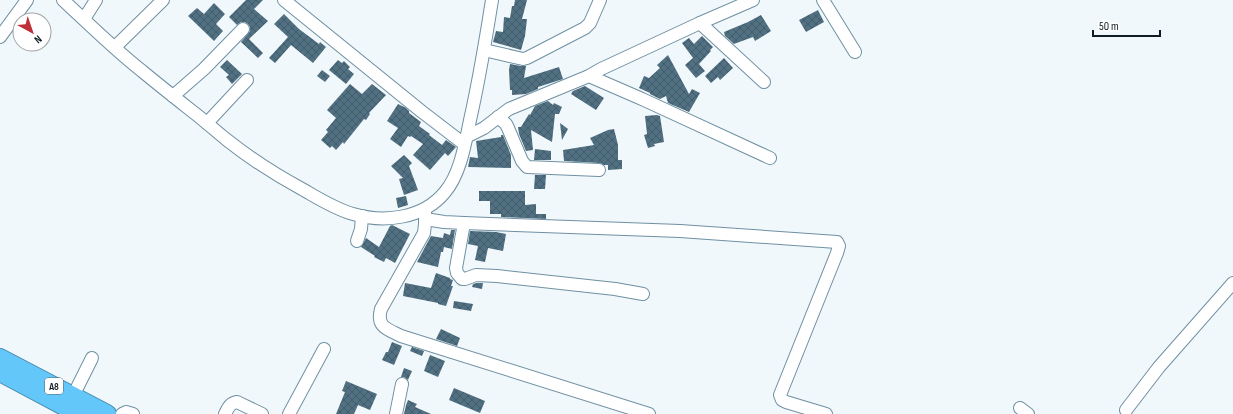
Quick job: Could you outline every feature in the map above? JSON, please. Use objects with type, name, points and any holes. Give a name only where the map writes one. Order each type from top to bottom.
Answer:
[{"type":"highway","name":"A8","points":[[0,358],[107,414]]},
{"type":"highway","name":"A8","points":[[0,372],[79,414]]},
{"type":"street","points":[[0,37],[27,0]]},
{"type":"street","points":[[63,0],[141,71],[228,141],[281,178],[351,214],[370,218],[402,217],[425,214],[444,222],[680,231],[837,242],[839,246],[837,253],[780,395],[782,400],[786,402],[826,414]]},
{"type":"street","points":[[84,19],[96,0]]},
{"type":"street","points":[[115,47],[163,0]]},
{"type":"street","points":[[284,0],[421,111],[465,141]]},
{"type":"street","points":[[492,0],[484,50],[465,141],[453,180],[445,193],[432,204],[425,214],[425,228],[419,242],[382,309],[379,316],[381,324],[384,328],[401,336],[649,414]]},
{"type":"street","points":[[484,50],[523,59],[527,58],[585,28],[594,16],[600,0]]},
{"type":"street","points":[[465,141],[509,109],[519,104],[589,76],[700,23],[753,0]]},
{"type":"street","points":[[823,0],[855,52]]},
{"type":"street","points":[[700,23],[764,82]]},
{"type":"street","points":[[173,96],[204,69],[243,29]]},
{"type":"street","points":[[589,76],[770,158]]},
{"type":"street","points":[[206,123],[247,80]]},
{"type":"street","points":[[498,117],[506,124],[522,162],[527,167],[599,170]]},
{"type":"street","points":[[357,241],[361,229],[362,216]]},
{"type":"street","points":[[464,223],[456,268],[459,277],[463,280],[476,275],[497,276],[615,289],[643,294]]},
{"type":"street","points":[[1126,410],[1159,367],[1233,283]]},
{"type":"street","points":[[289,414],[324,349]]},
{"type":"street","points":[[73,396],[92,358]]},
{"type":"street","points":[[396,414],[402,384]]},
{"type":"street","points":[[225,414],[232,402],[237,402],[262,414]]},
{"type":"street","points":[[122,414],[126,412],[132,414]]},
{"type":"building","points":[[246,0],[263,0],[254,9],[268,21],[249,39],[263,53],[258,58],[241,42],[250,31],[248,24],[241,22],[237,25],[229,17]]},
{"type":"building","points":[[515,0],[527,0],[522,19],[527,19],[525,36],[521,50],[493,42],[496,31],[503,32],[504,17],[510,18],[512,6],[514,6]]},
{"type":"building","points":[[214,3],[225,14],[216,24],[223,31],[214,41],[188,16],[197,8],[204,14]]},
{"type":"building","points":[[818,10],[824,22],[806,32],[799,20]]},
{"type":"building","points":[[284,14],[299,29],[319,44],[320,42],[326,47],[313,63],[291,45],[275,63],[269,58],[288,37],[274,24]]},
{"type":"building","points":[[761,15],[771,31],[755,41],[753,37],[734,44],[725,36],[724,32]]},
{"type":"building","points":[[702,36],[713,47],[699,64],[705,71],[696,78],[685,65],[693,58],[682,43],[689,38],[694,44]]},
{"type":"building","points":[[668,55],[689,94],[692,89],[700,93],[689,112],[668,103],[666,96],[660,99],[639,88],[644,76],[649,78],[660,68],[657,65]]},
{"type":"building","points":[[724,58],[733,68],[720,80],[718,77],[711,83],[705,76]]},
{"type":"building","points":[[227,60],[242,74],[232,84],[226,77],[229,75],[220,67]]},
{"type":"building","points":[[338,60],[342,63],[344,61],[350,67],[348,69],[354,74],[346,84],[329,70]]},
{"type":"building","points":[[510,64],[526,66],[524,78],[559,67],[563,79],[538,87],[538,89],[526,94],[512,95],[512,90],[510,90]]},
{"type":"building","points":[[322,70],[330,76],[325,82],[317,76]]},
{"type":"building","points":[[350,84],[362,94],[372,84],[386,95],[369,113],[370,114],[366,120],[364,119],[344,144],[343,142],[336,150],[332,146],[330,148],[321,140],[328,132],[326,130],[336,118],[327,110]]},
{"type":"building","points":[[585,86],[604,98],[596,110],[571,94],[573,91]]},
{"type":"building","points":[[548,101],[553,105],[554,103],[562,107],[559,114],[555,114],[552,142],[531,130],[533,150],[526,151],[519,134],[518,127],[521,127],[535,106]]},
{"type":"building","points":[[398,104],[406,108],[409,113],[421,122],[419,126],[442,145],[446,140],[456,147],[448,156],[445,153],[430,170],[413,155],[423,144],[411,136],[408,136],[401,147],[390,139],[398,128],[387,121]]},
{"type":"building","points":[[645,116],[660,116],[664,142],[654,144],[655,146],[648,148],[644,135],[647,134]]},
{"type":"building","points":[[560,123],[568,129],[562,140]]},
{"type":"building","points":[[614,129],[618,145],[618,160],[622,160],[622,169],[608,170],[608,165],[599,163],[564,161],[563,150],[594,145],[590,138]]},
{"type":"building","points":[[501,135],[503,135],[511,155],[511,168],[468,167],[470,157],[478,158],[476,141],[501,137]]},
{"type":"building","points":[[535,149],[551,151],[551,160],[534,160]]},
{"type":"building","points":[[404,155],[412,163],[409,166],[418,190],[404,195],[399,179],[403,178],[391,166]]},
{"type":"building","points":[[535,175],[546,175],[545,189],[534,189]]},
{"type":"building","points":[[479,191],[525,191],[525,205],[536,204],[536,214],[546,214],[546,219],[501,217],[501,214],[490,214],[490,201],[479,201]]},
{"type":"building","points":[[406,196],[408,205],[398,208],[396,198]]},
{"type":"building","points":[[392,225],[410,234],[395,263],[386,258],[384,262],[374,257],[375,256],[361,247],[366,238],[379,247],[390,226]]},
{"type":"building","points":[[451,230],[455,230],[452,249],[444,247],[443,252],[441,252],[438,267],[417,262],[431,236],[443,238],[444,233],[450,235]]},
{"type":"building","points":[[470,231],[506,234],[503,251],[488,248],[485,262],[475,260],[478,246],[468,244]]},
{"type":"building","points":[[436,273],[453,280],[451,286],[453,286],[446,306],[403,296],[405,283],[431,288]]},
{"type":"building","points":[[483,283],[482,289],[472,287],[473,284]]},
{"type":"building","points":[[454,301],[473,304],[471,311],[453,308]]},
{"type":"building","points":[[441,329],[460,338],[457,346],[436,339]]},
{"type":"building","points":[[392,342],[402,346],[394,365],[382,360],[386,352],[388,352]]},
{"type":"building","points":[[412,347],[424,351],[422,356],[410,351]]},
{"type":"building","points":[[430,355],[445,361],[438,377],[424,371]]},
{"type":"building","points":[[404,368],[412,371],[408,380],[401,377]]},
{"type":"building","points":[[346,381],[377,394],[370,410],[358,405],[354,414],[336,414],[345,392],[342,391]]},
{"type":"building","points":[[454,388],[485,401],[480,413],[449,400]]},
{"type":"building","points":[[408,400],[417,404],[415,407],[431,414],[404,414]]}]
